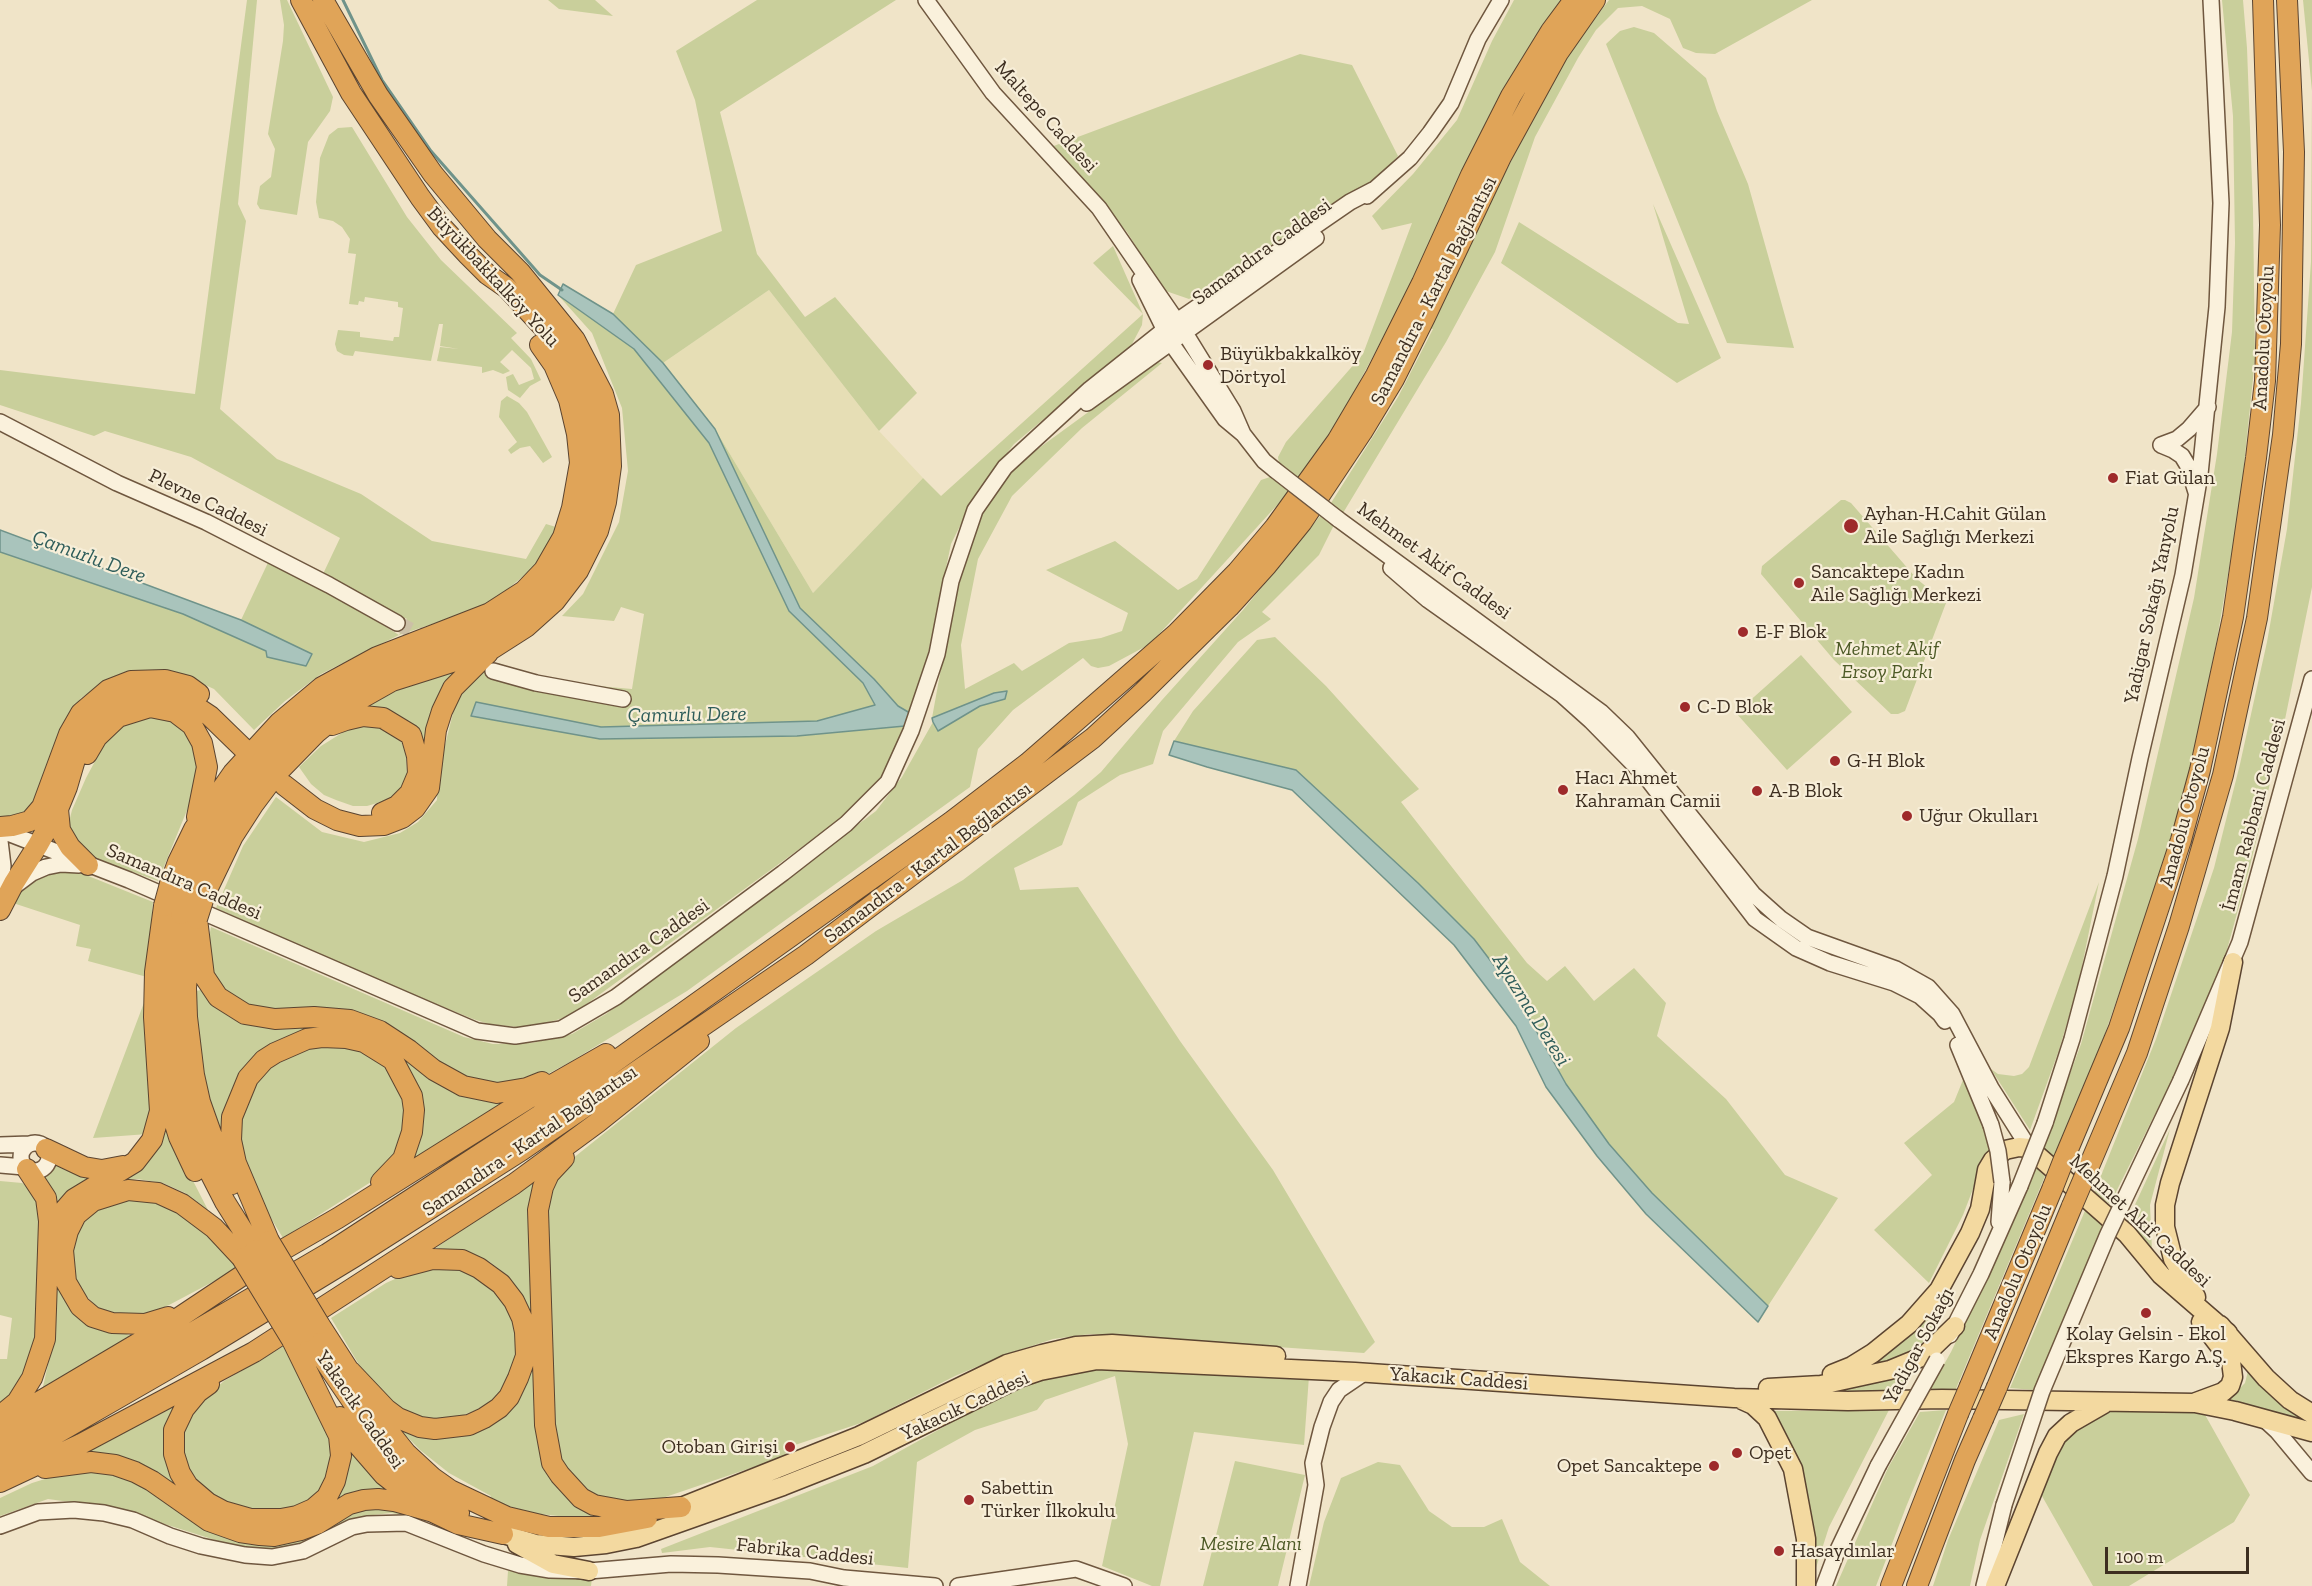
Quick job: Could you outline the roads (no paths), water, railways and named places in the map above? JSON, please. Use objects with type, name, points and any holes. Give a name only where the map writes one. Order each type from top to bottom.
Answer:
[{"type":"highway","name":"Büyükbakkalköy Yolu","points":[[187,890],[208,843],[233,800],[292,731],[327,702],[376,675],[480,635],[514,615],[542,593],[564,562],[585,513],[591,482],[593,433],[583,389],[573,369],[543,327],[507,288],[487,274],[442,227],[351,93],[301,0]]},
{"type":"highway","name":"Büyükbakkalköy Yolu","points":[[187,890],[233,836],[278,773],[316,733],[353,703],[392,681],[490,650],[526,627],[555,601],[578,571],[598,531],[606,502],[611,466],[609,415],[603,394],[575,340],[520,272],[487,239],[433,174],[378,94],[323,0]]},
{"type":"highway","name":"Samandıra - Kartal Bağlantısı","points":[[0,1444],[245,1303],[355,1236],[540,1115],[951,822],[1028,763],[1178,633],[1237,572],[1275,527],[1337,441],[1376,375],[1511,96],[1551,31],[1574,0]]},
{"type":"highway","name":"Samandıra - Kartal Bağlantısı","points":[[0,1466],[190,1356],[354,1257],[522,1150],[806,955],[1093,738],[1143,693],[1229,607],[1267,565],[1309,512],[1362,432],[1394,379],[1501,157],[1558,53],[1595,0]]},
{"type":"highway","points":[[2250,0],[2261,225],[2265,381]]},
{"type":"highway","name":"Anadolu Otoyolu","points":[[1891,1586],[1958,1414],[2119,1028],[2151,936],[2200,770],[2234,606],[2255,468],[2265,381],[2270,225],[2263,0]]},
{"type":"highway","name":"Anadolu Otoyolu","points":[[1917,1586],[1965,1460],[2137,1053],[2179,926],[2223,776],[2257,618],[2283,435],[2291,344],[2294,152],[2287,0]]},
{"type":"highway","points":[[433,1512],[405,1493],[370,1461],[358,1445],[306,1332],[225,1202],[202,1157],[177,1086],[170,1009],[172,971],[187,890],[178,862],[194,829],[233,773],[279,723],[322,687],[377,657],[490,613],[524,591],[544,570],[563,537],[572,508],[580,463],[577,434],[569,399],[554,365],[487,274]]},
{"type":"highway","points":[[316,733],[345,720],[363,716],[383,718],[411,735],[417,756],[418,774],[410,793],[397,806],[380,813],[362,815],[344,811],[289,782],[315,809],[337,820],[360,826],[384,825],[402,819],[415,808],[429,788],[436,730],[453,688],[490,650]]},
{"type":"highway","points":[[0,828],[30,821],[42,807],[69,734],[81,713],[108,690],[131,681],[165,680],[188,686],[218,708],[249,746],[183,698],[154,693],[134,696],[111,704],[92,722],[81,739],[58,809],[38,845],[5,889],[0,910]]},
{"type":"highway","points":[[67,787],[97,737],[118,717],[150,707],[175,712],[192,725],[202,743],[207,768],[194,829]]},
{"type":"highway","points":[[58,809],[60,830],[70,848],[88,865]]},
{"type":"highway","points":[[50,1242],[61,1214],[74,1199],[135,1162],[152,1140],[160,1111],[154,1017],[155,972],[181,913],[187,890]]},
{"type":"highway","points":[[181,913],[204,976],[218,997],[245,1014],[276,1019],[314,1017],[350,1020],[381,1031],[410,1050],[434,1070],[463,1086],[497,1093],[527,1088],[605,1055]]},
{"type":"highway","points":[[0,1425],[162,1329],[267,1259],[338,1218],[529,1098],[605,1055],[769,953]]},
{"type":"highway","points":[[154,1017],[165,1095],[179,1137],[207,1194],[255,1250],[306,1332],[339,1436],[341,1456],[335,1481],[327,1497],[314,1509],[297,1516],[265,1520],[223,1511],[208,1503],[188,1486],[180,1473],[174,1454],[174,1430],[184,1409],[198,1392],[254,1352],[359,1284],[514,1184],[597,1123],[806,955]]},
{"type":"highway","points":[[255,1250],[231,1140],[232,1117],[248,1078],[264,1060],[298,1043],[322,1036],[364,1042],[393,1060],[412,1096],[414,1110],[412,1132],[403,1159],[386,1179],[338,1218]]},
{"type":"highway","points":[[597,1123],[549,1174],[543,1187],[538,1210],[547,1444],[552,1463],[560,1475],[581,1498],[594,1505],[627,1511],[681,1508]]},
{"type":"highway","points":[[38,1146],[84,1167],[102,1170],[135,1162]]},
{"type":"highway","points":[[0,1416],[16,1402],[32,1378],[45,1339],[50,1221],[46,1198],[26,1168]]},
{"type":"highway","points":[[218,1291],[179,1313],[145,1324],[112,1323],[93,1317],[80,1306],[66,1282],[63,1250],[68,1231],[76,1215],[93,1201],[128,1190],[158,1193],[182,1204],[214,1228],[255,1250]]},
{"type":"highway","points":[[350,1371],[398,1418],[420,1427],[452,1428],[469,1425],[499,1408],[509,1397],[526,1356],[522,1318],[514,1301],[490,1274],[462,1260],[432,1258],[359,1284]]},
{"type":"highway","name":"Yakacık Caddesi","points":[[306,1332],[350,1371],[386,1428],[406,1453],[433,1478],[464,1498],[507,1517],[549,1527],[582,1529],[627,1523],[681,1508]]},
{"type":"highway","name":"Yakacık Caddesi","points":[[306,1332],[395,1464],[410,1479],[449,1507],[503,1534]]},
{"type":"highway","points":[[0,1483],[81,1444],[254,1352]]},
{"type":"highway","points":[[0,1483],[49,1467],[91,1462],[105,1463],[135,1472],[209,1521],[240,1532],[260,1536],[274,1536],[301,1530],[317,1524],[338,1509],[364,1500],[394,1501],[433,1512],[459,1524],[503,1534]]},
{"type":"main road","name":"Maltepe Caddesi","points":[[926,0],[993,93],[1087,194],[1118,234],[1225,419],[1243,434],[1264,461],[1338,519]]},
{"type":"main road","name":"Samandıra Caddesi","points":[[0,828],[129,880],[477,1031],[515,1036],[561,1029],[616,998],[783,873],[846,824],[888,782],[911,731],[937,654],[951,582],[975,510],[1005,467],[1059,420],[1090,389],[1175,332],[1350,202],[1373,190],[1410,158],[1451,103],[1478,39],[1501,0]]},
{"type":"main road","name":"Yadigar Sokağı Yanyolu","points":[[2045,1123],[2072,1039],[2115,876],[2183,575],[2197,495],[2209,406],[2217,307],[2221,203],[2211,0]]},
{"type":"main road","points":[[2197,495],[2188,466],[2182,456],[2160,445],[2177,439],[2209,406]]},
{"type":"main road","name":"Plevne Caddesi","points":[[0,422],[117,483],[206,522],[343,592],[397,623]]},
{"type":"main road","name":"Mehmet Akif Caddesi","points":[[1338,519],[1428,600],[1524,660],[1670,799],[1725,859],[1753,894],[1782,919],[1807,936],[1915,978],[1954,1035],[1991,1125],[1998,1151],[2002,1182],[1998,1234]]},
{"type":"main road","points":[[494,671],[536,683],[623,699]]},
{"type":"main road","name":"İmam Rabbani Caddesi","points":[[1984,1586],[2004,1505],[2046,1381],[2108,1234],[2181,1080],[2233,962],[2308,704],[2312,679]]},
{"type":"main road","name":"Mehmet Akif Caddesi","points":[[1670,799],[1724,881],[1755,919],[1796,948],[1830,963],[1924,992],[1952,1014],[1991,1088],[2029,1148],[2127,1234],[2161,1275],[2228,1333]]},
{"type":"main road","points":[[0,841],[5,889],[46,867],[61,864],[88,865]]},
{"type":"main road","points":[[1724,881],[1725,859]]},
{"type":"main road","points":[[2233,962],[2220,1028],[2170,1183],[2165,1205],[2165,1227],[2173,1259],[2189,1289],[2266,1378],[2290,1400],[2312,1414]]},
{"type":"main road","name":"Yadigar Sokağı","points":[[1824,1586],[1836,1554],[1878,1466],[1955,1326],[2020,1186],[2045,1123]]},
{"type":"main road","points":[[0,1145],[38,1146],[49,1158],[45,1166],[37,1171],[0,1165]]},
{"type":"main road","points":[[26,1168],[21,1154],[38,1146]]},
{"type":"main road","points":[[1741,1393],[1820,1376],[1852,1366],[1874,1353],[1909,1324],[1939,1290],[1967,1241],[1980,1209],[1987,1170],[1993,1160],[2005,1150],[2029,1148]]},
{"type":"main road","points":[[2161,1275],[2210,1332],[2231,1361],[2233,1377],[2230,1386],[2223,1392],[2195,1403]]},
{"type":"main road","points":[[1741,1393],[1821,1385],[1890,1370],[1923,1356],[1955,1326]]},
{"type":"main road","name":"Yakacık Caddesi","points":[[681,1508],[859,1437],[1007,1364],[1076,1346],[1121,1344],[1741,1393]]},
{"type":"main road","name":"Yakacık Caddesi","points":[[503,1534],[536,1544],[574,1547],[636,1538],[857,1457],[1019,1378],[1082,1362],[1114,1359],[1741,1393]]},
{"type":"main road","points":[[1288,1586],[1304,1500],[1322,1426],[1331,1402],[1339,1390],[1364,1373]]},
{"type":"main road","points":[[1741,1393],[1848,1401],[1942,1399],[2195,1403],[2263,1418],[2312,1432]]},
{"type":"main road","points":[[1741,1393],[1744,1401],[1761,1410],[1793,1469],[1806,1539],[1806,1586]]},
{"type":"main road","points":[[1995,1586],[2048,1453],[2057,1436],[2071,1423],[2105,1403]]},
{"type":"main road","points":[[2263,1418],[2277,1431],[2312,1473]]},
{"type":"main road","points":[[1298,1586],[1316,1485],[1313,1463]]},
{"type":"main road","name":"Fabrika Caddesi","points":[[0,1526],[38,1512],[74,1510],[105,1513],[133,1520],[201,1546],[245,1555],[272,1557],[303,1551],[352,1527],[367,1524],[406,1523],[484,1554],[520,1565],[560,1571],[589,1571],[672,1564],[810,1571],[844,1578],[935,1586]]},
{"type":"main road","points":[[503,1534],[531,1553],[553,1564],[589,1571]]},
{"type":"main road","points":[[958,1586],[1076,1569],[1124,1586]]},
{"type":"water","points":[[563,284],[613,314],[663,363],[715,429],[800,608],[874,679],[898,706],[915,716],[905,726],[797,736],[600,739],[471,716],[476,702],[601,727],[817,721],[875,705],[863,683],[789,611],[709,443],[634,349],[558,295]]},
{"type":"water","points":[[0,530],[241,620],[312,654],[306,666],[267,657],[266,651],[183,614],[0,552]]},
{"type":"water","points":[[1007,691],[1005,699],[980,706],[938,731],[933,722],[932,718],[994,693]]},
{"type":"water","points":[[1174,741],[1296,770],[1418,883],[1474,939],[1515,993],[1566,1084],[1609,1144],[1652,1193],[1768,1306],[1758,1322],[1646,1214],[1597,1156],[1546,1087],[1516,1026],[1454,945],[1292,790],[1169,755]]},
{"type":"waterway","points":[[343,0],[382,80],[431,151],[540,275],[562,290]]},
{"type":"tunnel","points":[[397,623],[432,641]]},
{"type":"place","name":"Büyükbakkalköy Dörtyol","points":[[1208,365]]},
{"type":"place","name":"Fiat Gülan","points":[[2113,478]]},
{"type":"place","name":"Ayhan-H.Cahit Gülan Aile Sağlığı Merkezi","points":[[1851,526]]},
{"type":"place","name":"Sancaktepe Kadın Aile Sağlığı Merkezi","points":[[1799,583]]},
{"type":"place","name":"E-F Blok","points":[[1743,632]]},
{"type":"place","name":"C-D Blok","points":[[1685,707]]},
{"type":"place","name":"G-H Blok","points":[[1835,761]]},
{"type":"place","name":"Hacı Ahmet Kahraman Camii","points":[[1563,790]]},
{"type":"place","name":"A-B Blok","points":[[1757,791]]},
{"type":"place","name":"Uğur Okulları","points":[[1907,816]]},
{"type":"place","name":"Kolay Gelsin - Ekol Ekspres Kargo A.Ş.","points":[[2146,1313]]},
{"type":"place","name":"Otoban Girişi","points":[[790,1447]]},
{"type":"place","name":"Opet","points":[[1737,1453]]},
{"type":"place","name":"Opet Sancaktepe","points":[[1714,1466]]},
{"type":"place","name":"Sabettin Türker İlkokulu","points":[[969,1500]]},
{"type":"place","name":"Hasaydınlar","points":[[1779,1551]]},
{"type":"water label","name":"Çamurlu Dere","points":[[89,557]]},
{"type":"water label","name":"Çamurlu Dere","points":[[687,715]]},
{"type":"water label","name":"Ayazma Deresi","points":[[1531,1010]]},
{"type":"park label","name":"Mehmet Akif Ersoy Parkı","points":[[1887,660]]},
{"type":"park label","name":"Mesire Alanı","points":[[1251,1544]]}]
